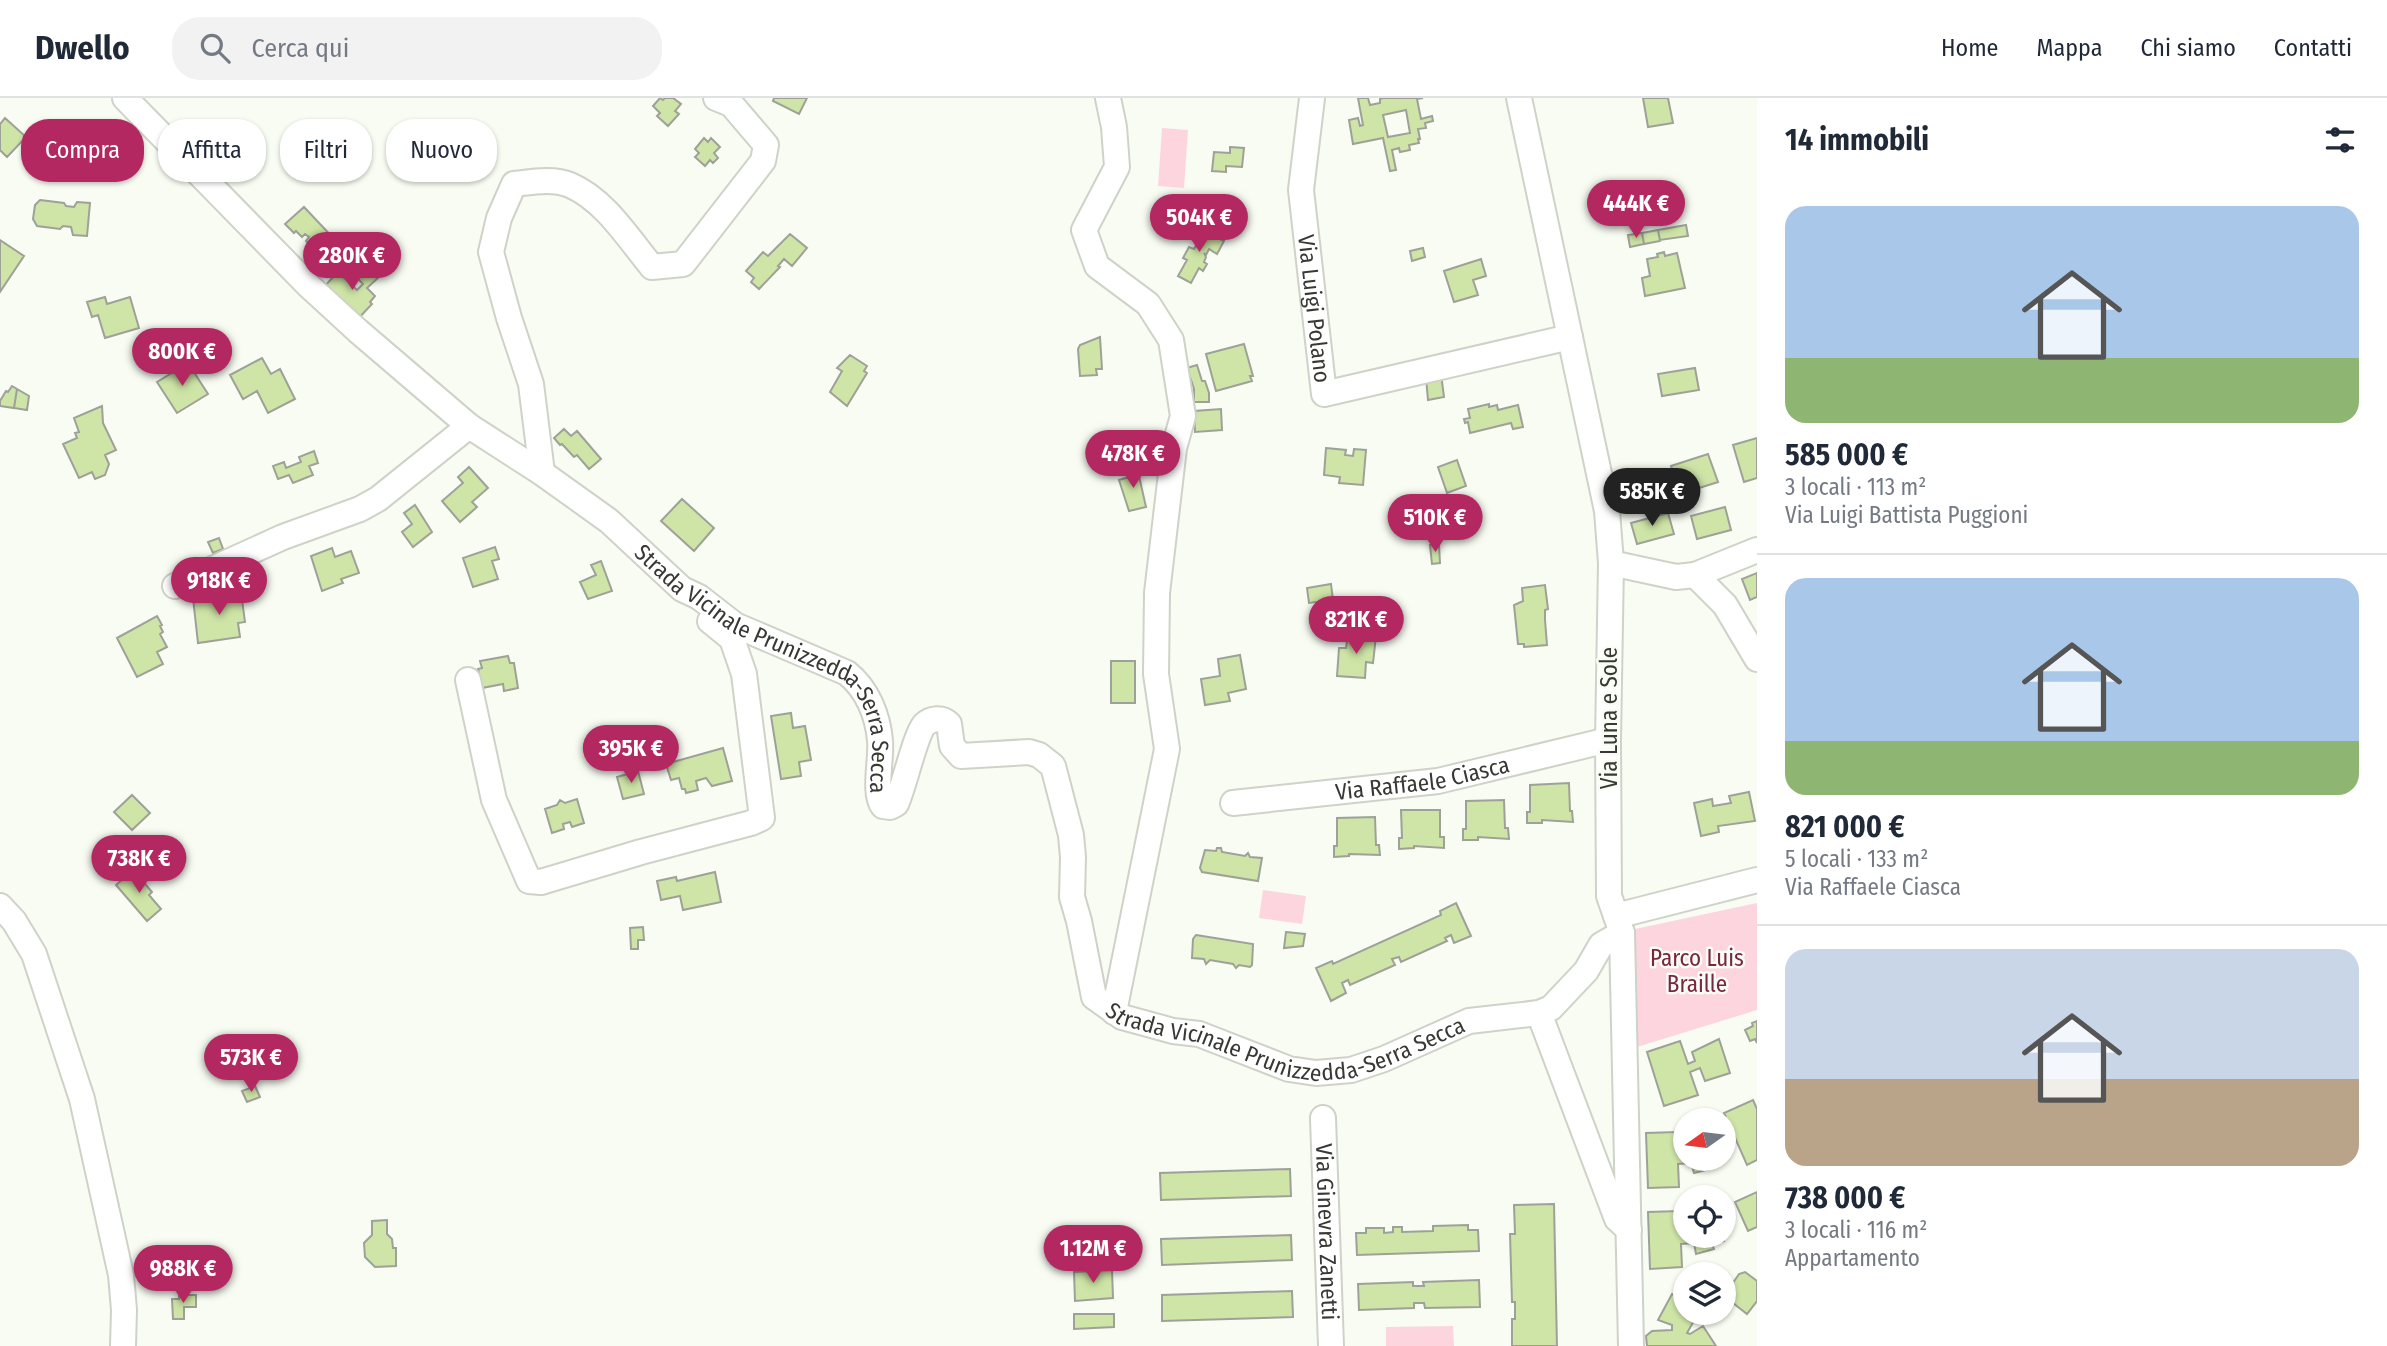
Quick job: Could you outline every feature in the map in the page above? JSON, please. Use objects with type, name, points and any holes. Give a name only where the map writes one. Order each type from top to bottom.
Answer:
[{"type":"street","name":"Strada Vicinale Prunizzedda-Serra Secca","points":[[125,98],[309,286],[469,426],[609,521],[682,589],[699,597],[735,625],[847,673],[858,682],[870,701],[880,739],[878,797],[883,806],[896,804],[922,728],[936,719],[942,719],[948,724],[952,746],[961,755],[1030,752],[1046,760],[1056,775],[1071,835],[1072,897],[1090,983],[1094,997],[1114,1012],[1122,1017],[1174,1031],[1199,1034],[1289,1069],[1316,1073],[1351,1070],[1384,1059],[1469,1021],[1539,1013]]},
{"type":"street","points":[[542,473],[531,384],[491,251],[499,218],[514,184],[542,181],[568,184],[596,201],[652,267],[683,264],[763,162],[766,145],[731,104],[716,98]]},
{"type":"street","points":[[1108,98],[1117,167],[1084,230],[1097,266],[1148,304],[1171,341],[1183,416],[1174,448],[1157,593],[1156,674],[1167,749],[1114,1012]]},
{"type":"street","name":"Via Luigi Polano","points":[[1312,98],[1301,190],[1324,394],[1570,337]]},
{"type":"street","name":"Via Luna e Sole","points":[[1519,98],[1606,511],[1611,563],[1609,896],[1619,924],[1631,1346]]},
{"type":"street","points":[[175,586],[283,537],[360,509],[377,499],[469,426]]},
{"type":"street","points":[[1611,563],[1676,577],[1695,575],[1757,550]]},
{"type":"street","points":[[1695,575],[1725,605],[1757,660]]},
{"type":"street","points":[[468,680],[495,800],[528,881],[541,882],[751,823],[762,818],[744,674],[732,639],[708,619],[682,589]]},
{"type":"street","name":"Via Raffaele Ciasca","points":[[1233,803],[1438,781],[1608,740]]},
{"type":"street","points":[[1629,1230],[1617,1219],[1539,1013],[1551,1007],[1586,971],[1601,945],[1619,924],[1757,880]]},
{"type":"street","points":[[0,906],[14,921],[34,954],[82,1099],[121,1275],[123,1346]]},
{"type":"street","name":"Via Ginevra Zanetti","points":[[1323,1118],[1331,1346]]},
{"type":"green space","points":[[1162,128],[1188,130],[1184,188],[1158,186]]},
{"type":"green space","points":[[1263,890],[1306,896],[1302,924],[1259,918]]},
{"type":"green space","name":"Parco Luis Braille","points":[[1757,903],[1757,1010],[1637,1047],[1635,929]]},
{"type":"green space","points":[[1453,1326],[1454,1346],[1386,1346],[1386,1327]]},
{"type":"building","points":[[660,98],[673,98],[681,104],[675,111],[679,114],[668,126],[657,116],[660,113],[653,106]]},
{"type":"building","points":[[774,98],[807,98],[799,114],[773,101]]},
{"type":"building","points":[[1358,98],[1368,98],[1370,105],[1380,103],[1383,98],[1423,98],[1417,99],[1421,119],[1432,116],[1433,121],[1425,123],[1426,128],[1418,129],[1419,143],[1409,145],[1410,150],[1392,150],[1396,170],[1390,171],[1383,138],[1353,144],[1349,120],[1358,118],[1360,126],[1363,125]],"holes":[[[1406,110],[1410,133],[1388,137],[1383,115]]]},
{"type":"building","points":[[1643,98],[1668,98],[1673,123],[1648,127]]},
{"type":"building","points":[[5,118],[21,132],[21,142],[7,157],[0,150],[0,124]]},
{"type":"building","points":[[704,138],[708,142],[711,138],[720,147],[714,153],[718,158],[713,163],[710,160],[705,166],[695,157],[699,153],[695,149]]},
{"type":"building","points":[[1230,147],[1244,148],[1242,167],[1226,166],[1226,172],[1212,171],[1214,152],[1230,153]]},
{"type":"building","points":[[40,200],[74,207],[77,202],[90,203],[87,236],[73,235],[71,227],[63,226],[60,229],[37,226],[33,219],[35,205]]},
{"type":"building","points":[[304,207],[338,243],[323,259],[320,256],[315,260],[309,253],[313,249],[306,241],[309,237],[305,234],[302,237],[296,231],[294,233],[285,224]]},
{"type":"building","points":[[1686,225],[1688,236],[1660,240],[1658,230]]},
{"type":"building","points":[[1200,228],[1224,241],[1217,254],[1209,249],[1206,255],[1204,253],[1204,262],[1207,264],[1203,271],[1199,268],[1191,283],[1178,276],[1187,260],[1183,258],[1189,247],[1194,249],[1198,242],[1193,240]]},
{"type":"building","points":[[1658,230],[1660,241],[1644,244],[1642,233]]},
{"type":"building","points":[[1642,233],[1644,244],[1630,247],[1628,235]]},
{"type":"building","points":[[790,234],[807,248],[792,266],[784,259],[759,289],[751,282],[754,278],[746,271],[763,252],[768,256]]},
{"type":"building","points":[[0,240],[24,256],[0,292]]},
{"type":"building","points":[[1423,248],[1425,257],[1412,261],[1410,251]]},
{"type":"building","points":[[1664,252],[1665,256],[1677,253],[1685,288],[1645,296],[1642,278],[1650,276],[1647,259],[1658,257],[1657,254]]},
{"type":"building","points":[[1481,259],[1486,276],[1473,280],[1478,295],[1454,302],[1444,271]]},
{"type":"building","points":[[366,262],[379,277],[367,288],[375,296],[370,302],[372,304],[355,322],[320,291],[338,272],[357,290],[363,284],[353,274]]},
{"type":"building","points":[[105,297],[107,304],[130,297],[139,328],[105,338],[98,315],[92,317],[87,302]]},
{"type":"building","points":[[1100,337],[1102,369],[1096,369],[1097,375],[1080,376],[1080,345]]},
{"type":"building","points":[[1244,344],[1252,381],[1216,391],[1206,354]]},
{"type":"building","points":[[850,355],[867,366],[864,371],[867,373],[847,406],[830,392],[842,371],[837,368]]},
{"type":"building","points":[[262,358],[271,374],[280,369],[295,399],[268,413],[257,391],[243,399],[230,375]]},
{"type":"building","points":[[188,363],[208,394],[177,413],[157,382]]},
{"type":"building","points":[[1197,365],[1209,393],[1209,402],[1194,402],[1194,389],[1187,368]]},
{"type":"building","points":[[1695,368],[1699,390],[1662,396],[1658,374]]},
{"type":"building","points":[[1441,374],[1444,397],[1428,400],[1426,378]]},
{"type":"building","points":[[12,386],[17,389],[14,408],[0,406],[6,391]]},
{"type":"building","points":[[17,389],[29,396],[27,410],[14,408]]},
{"type":"building","points":[[1489,404],[1489,407],[1497,405],[1498,410],[1518,405],[1523,427],[1513,429],[1511,423],[1470,433],[1468,422],[1465,423],[1464,419],[1470,418],[1468,409]]},
{"type":"building","points":[[102,406],[103,423],[116,450],[105,455],[109,464],[105,475],[95,479],[92,472],[79,478],[63,444],[77,438],[75,433],[79,432],[74,418]]},
{"type":"building","points":[[1221,409],[1222,430],[1195,432],[1194,411]]},
{"type":"building","points":[[564,429],[571,436],[577,431],[601,459],[589,469],[577,455],[574,457],[554,438]]},
{"type":"building","points":[[1757,438],[1757,478],[1744,482],[1733,445]]},
{"type":"building","points":[[1326,448],[1346,450],[1345,455],[1353,456],[1354,449],[1366,450],[1363,485],[1339,483],[1340,477],[1324,475]]},
{"type":"building","points":[[314,451],[318,463],[309,466],[313,475],[293,483],[289,475],[278,479],[273,466],[284,462],[286,468],[301,462],[299,457]]},
{"type":"building","points":[[1708,454],[1718,482],[1680,494],[1671,466]]},
{"type":"building","points":[[1457,460],[1466,486],[1447,493],[1438,467]]},
{"type":"building","points":[[469,467],[488,488],[472,502],[477,507],[460,522],[442,501],[463,483],[458,477]]},
{"type":"building","points":[[1137,467],[1146,507],[1129,511],[1119,480],[1129,477],[1127,469]]},
{"type":"building","points":[[1644,470],[1652,485],[1622,502],[1614,487]]},
{"type":"building","points":[[682,499],[714,528],[694,551],[661,521]]},
{"type":"building","points":[[415,505],[432,532],[413,547],[402,532],[412,524],[404,513]]},
{"type":"building","points":[[1725,507],[1731,530],[1697,539],[1691,516]]},
{"type":"building","points":[[1668,513],[1674,534],[1637,544],[1631,523]]},
{"type":"building","points":[[219,538],[223,549],[213,553],[208,542]]},
{"type":"building","points":[[1430,545],[1439,545],[1440,563],[1432,564]]},
{"type":"building","points":[[495,547],[499,559],[492,561],[498,579],[473,587],[463,558]]},
{"type":"building","points":[[332,548],[335,557],[351,551],[359,573],[341,579],[343,583],[322,591],[311,556]]},
{"type":"building","points":[[601,561],[612,591],[588,599],[580,582],[596,575],[591,565]]},
{"type":"building","points":[[1757,573],[1757,597],[1750,600],[1742,579]]},
{"type":"building","points":[[1331,584],[1333,600],[1309,603],[1307,588]]},
{"type":"building","points":[[1545,585],[1548,609],[1545,610],[1547,645],[1524,647],[1524,644],[1518,644],[1514,605],[1523,601],[1522,588]]},
{"type":"building","points":[[241,592],[245,622],[238,623],[240,637],[198,643],[193,598]]},
{"type":"building","points":[[157,616],[162,625],[160,626],[163,632],[160,634],[167,647],[157,652],[163,664],[137,677],[117,638]]},
{"type":"building","points":[[1348,634],[1376,636],[1373,663],[1366,662],[1365,678],[1337,676],[1339,648],[1346,648]]},
{"type":"building","points":[[1240,655],[1246,689],[1228,693],[1230,701],[1205,705],[1201,679],[1220,676],[1218,659]]},
{"type":"building","points":[[508,656],[510,663],[514,663],[518,688],[504,691],[503,684],[482,688],[478,669],[482,668],[480,661]]},
{"type":"building","points":[[1111,661],[1135,661],[1135,703],[1111,703]]},
{"type":"building","points":[[791,713],[793,728],[805,726],[811,760],[799,762],[801,776],[781,779],[771,716]]},
{"type":"building","points":[[723,748],[732,781],[712,786],[706,778],[696,781],[698,790],[686,793],[679,778],[671,780],[666,764]]},
{"type":"building","points":[[638,771],[644,794],[623,799],[617,777]]},
{"type":"building","points":[[1569,783],[1573,822],[1542,820],[1542,823],[1527,823],[1527,812],[1530,812],[1530,785]]},
{"type":"building","points":[[1749,792],[1755,821],[1718,826],[1719,832],[1701,836],[1694,803],[1712,799],[1713,806],[1731,803],[1729,796]]},
{"type":"building","points":[[132,795],[150,813],[132,830],[114,812]]},
{"type":"building","points":[[577,799],[584,823],[572,827],[570,822],[563,824],[564,829],[552,833],[545,809],[557,805],[560,800],[565,803]]},
{"type":"building","points":[[1504,800],[1505,828],[1508,828],[1509,839],[1478,837],[1478,840],[1463,840],[1463,829],[1466,829],[1466,801]]},
{"type":"building","points":[[1401,810],[1440,810],[1440,837],[1444,837],[1444,848],[1414,846],[1399,849],[1399,838],[1402,838]]},
{"type":"building","points":[[1375,817],[1376,845],[1379,845],[1380,855],[1349,854],[1334,857],[1334,846],[1337,846],[1337,818]]},
{"type":"building","points":[[1221,848],[1222,852],[1245,856],[1248,853],[1250,857],[1262,858],[1258,881],[1202,872],[1200,868],[1205,850],[1216,851]]},
{"type":"building","points":[[133,870],[152,892],[149,895],[161,909],[147,921],[116,885]]},
{"type":"building","points":[[715,872],[721,902],[683,910],[680,896],[661,900],[657,881],[676,877],[677,881]]},
{"type":"building","points":[[1456,903],[1471,936],[1454,943],[1451,935],[1445,938],[1447,941],[1401,962],[1399,957],[1392,959],[1395,965],[1350,985],[1348,980],[1342,983],[1346,993],[1331,1001],[1316,968],[1332,961],[1333,964],[1441,915],[1440,911]]},
{"type":"building","points":[[643,927],[644,940],[638,940],[638,949],[631,949],[630,928]]},
{"type":"building","points":[[1286,932],[1305,934],[1303,946],[1284,948]]},
{"type":"building","points":[[1196,935],[1253,944],[1252,965],[1239,965],[1236,968],[1233,964],[1210,960],[1206,964],[1204,959],[1192,958],[1193,939]]},
{"type":"building","points":[[1757,1021],[1757,1043],[1755,1039],[1750,1041],[1745,1030]]},
{"type":"building","points":[[1719,1039],[1730,1073],[1705,1081],[1700,1068],[1690,1072],[1698,1095],[1664,1106],[1647,1052],[1680,1041],[1688,1064],[1695,1061],[1692,1052]]},
{"type":"building","points":[[255,1086],[260,1097],[247,1102],[242,1091]]},
{"type":"building","points":[[1753,1100],[1757,1109],[1757,1160],[1747,1165],[1736,1140],[1735,1108]]},
{"type":"building","points":[[1673,1132],[1673,1171],[1678,1171],[1679,1185],[1648,1188],[1646,1133]]},
{"type":"building","points":[[1290,1169],[1291,1196],[1161,1200],[1160,1173]]},
{"type":"building","points":[[1757,1192],[1757,1227],[1748,1231],[1736,1202]]},
{"type":"building","points":[[1554,1204],[1557,1346],[1512,1346],[1515,1302],[1512,1302],[1510,1234],[1515,1234],[1514,1205]]},
{"type":"building","points":[[1673,1211],[1673,1248],[1681,1248],[1682,1262],[1673,1262],[1673,1268],[1650,1269],[1648,1212]]},
{"type":"building","points":[[387,1220],[387,1234],[392,1239],[393,1248],[396,1248],[396,1266],[375,1267],[365,1257],[364,1243],[372,1235],[372,1221]]},
{"type":"building","points":[[1468,1225],[1468,1230],[1478,1230],[1479,1251],[1357,1255],[1356,1233],[1366,1233],[1366,1228],[1384,1228],[1384,1233],[1393,1232],[1393,1227],[1402,1227],[1402,1232],[1433,1231],[1433,1226]]},
{"type":"building","points":[[1291,1235],[1292,1260],[1162,1265],[1161,1239]]},
{"type":"building","points":[[1695,1248],[1714,1249],[1696,1254]]},
{"type":"building","points":[[1112,1270],[1113,1298],[1075,1301],[1074,1272]]},
{"type":"building","points":[[1745,1272],[1757,1281],[1757,1301],[1747,1314],[1736,1305],[1736,1278]]},
{"type":"building","points":[[1479,1280],[1480,1307],[1425,1308],[1424,1303],[1414,1303],[1414,1308],[1359,1310],[1358,1284],[1413,1282],[1413,1286],[1424,1286],[1423,1282]]},
{"type":"building","points":[[1292,1291],[1293,1317],[1162,1321],[1162,1295]]},
{"type":"building","points":[[1672,1294],[1673,1325],[1692,1325],[1687,1333],[1690,1334],[1703,1326],[1716,1346],[1647,1346],[1646,1336],[1652,1331],[1672,1330],[1672,1325],[1658,1320]]},
{"type":"building","points":[[179,1295],[196,1295],[196,1307],[184,1307],[184,1319],[173,1319],[172,1299],[179,1299]]},
{"type":"building","points":[[1074,1314],[1114,1314],[1114,1327],[1074,1329]]}]
